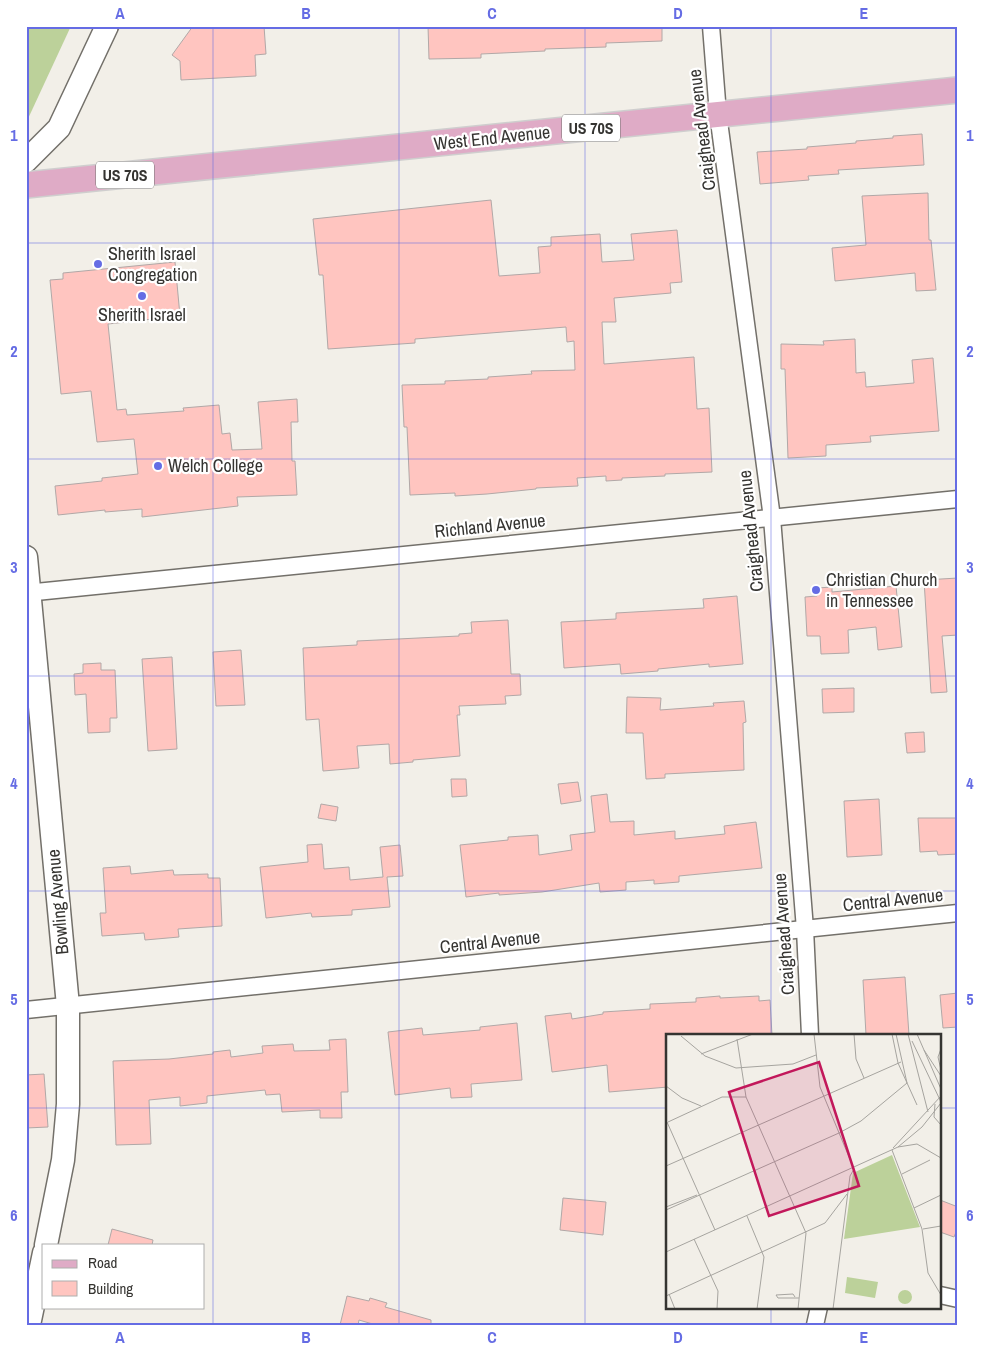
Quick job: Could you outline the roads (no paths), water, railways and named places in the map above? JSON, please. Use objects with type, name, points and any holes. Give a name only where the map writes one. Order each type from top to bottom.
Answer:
[{"type":"main road","name":"West End Avenue","points":[[26,186],[958,90]]},
{"type":"street","points":[[26,162],[59,128],[107,26]]},
{"type":"street","name":"Craighead Avenue","points":[[711,26],[718,114],[772,518],[805,929],[810,1034]]},
{"type":"street","name":"Richland Avenue","points":[[28,592],[958,499]]},
{"type":"street","name":"Bowling Avenue","points":[[26,557],[68,1006],[68,1104],[65,1141],[46,1244]]},
{"type":"street","name":"Central Avenue","points":[[26,1010],[958,913]]},
{"type":"street","points":[[29,1325],[42,1263]]},
{"type":"street","points":[[942,1296],[958,1299]]},
{"type":"street","points":[[815,1325],[819,1308]]},
{"type":"place","name":"Sherith Israel Congregation","points":[[98,264]]},
{"type":"place","name":"Sherith Israel","points":[[142,296]]},
{"type":"place","name":"Welch College","points":[[158,466]]},
{"type":"place","name":"Christian Church in Tennessee","points":[[816,590]]}]
